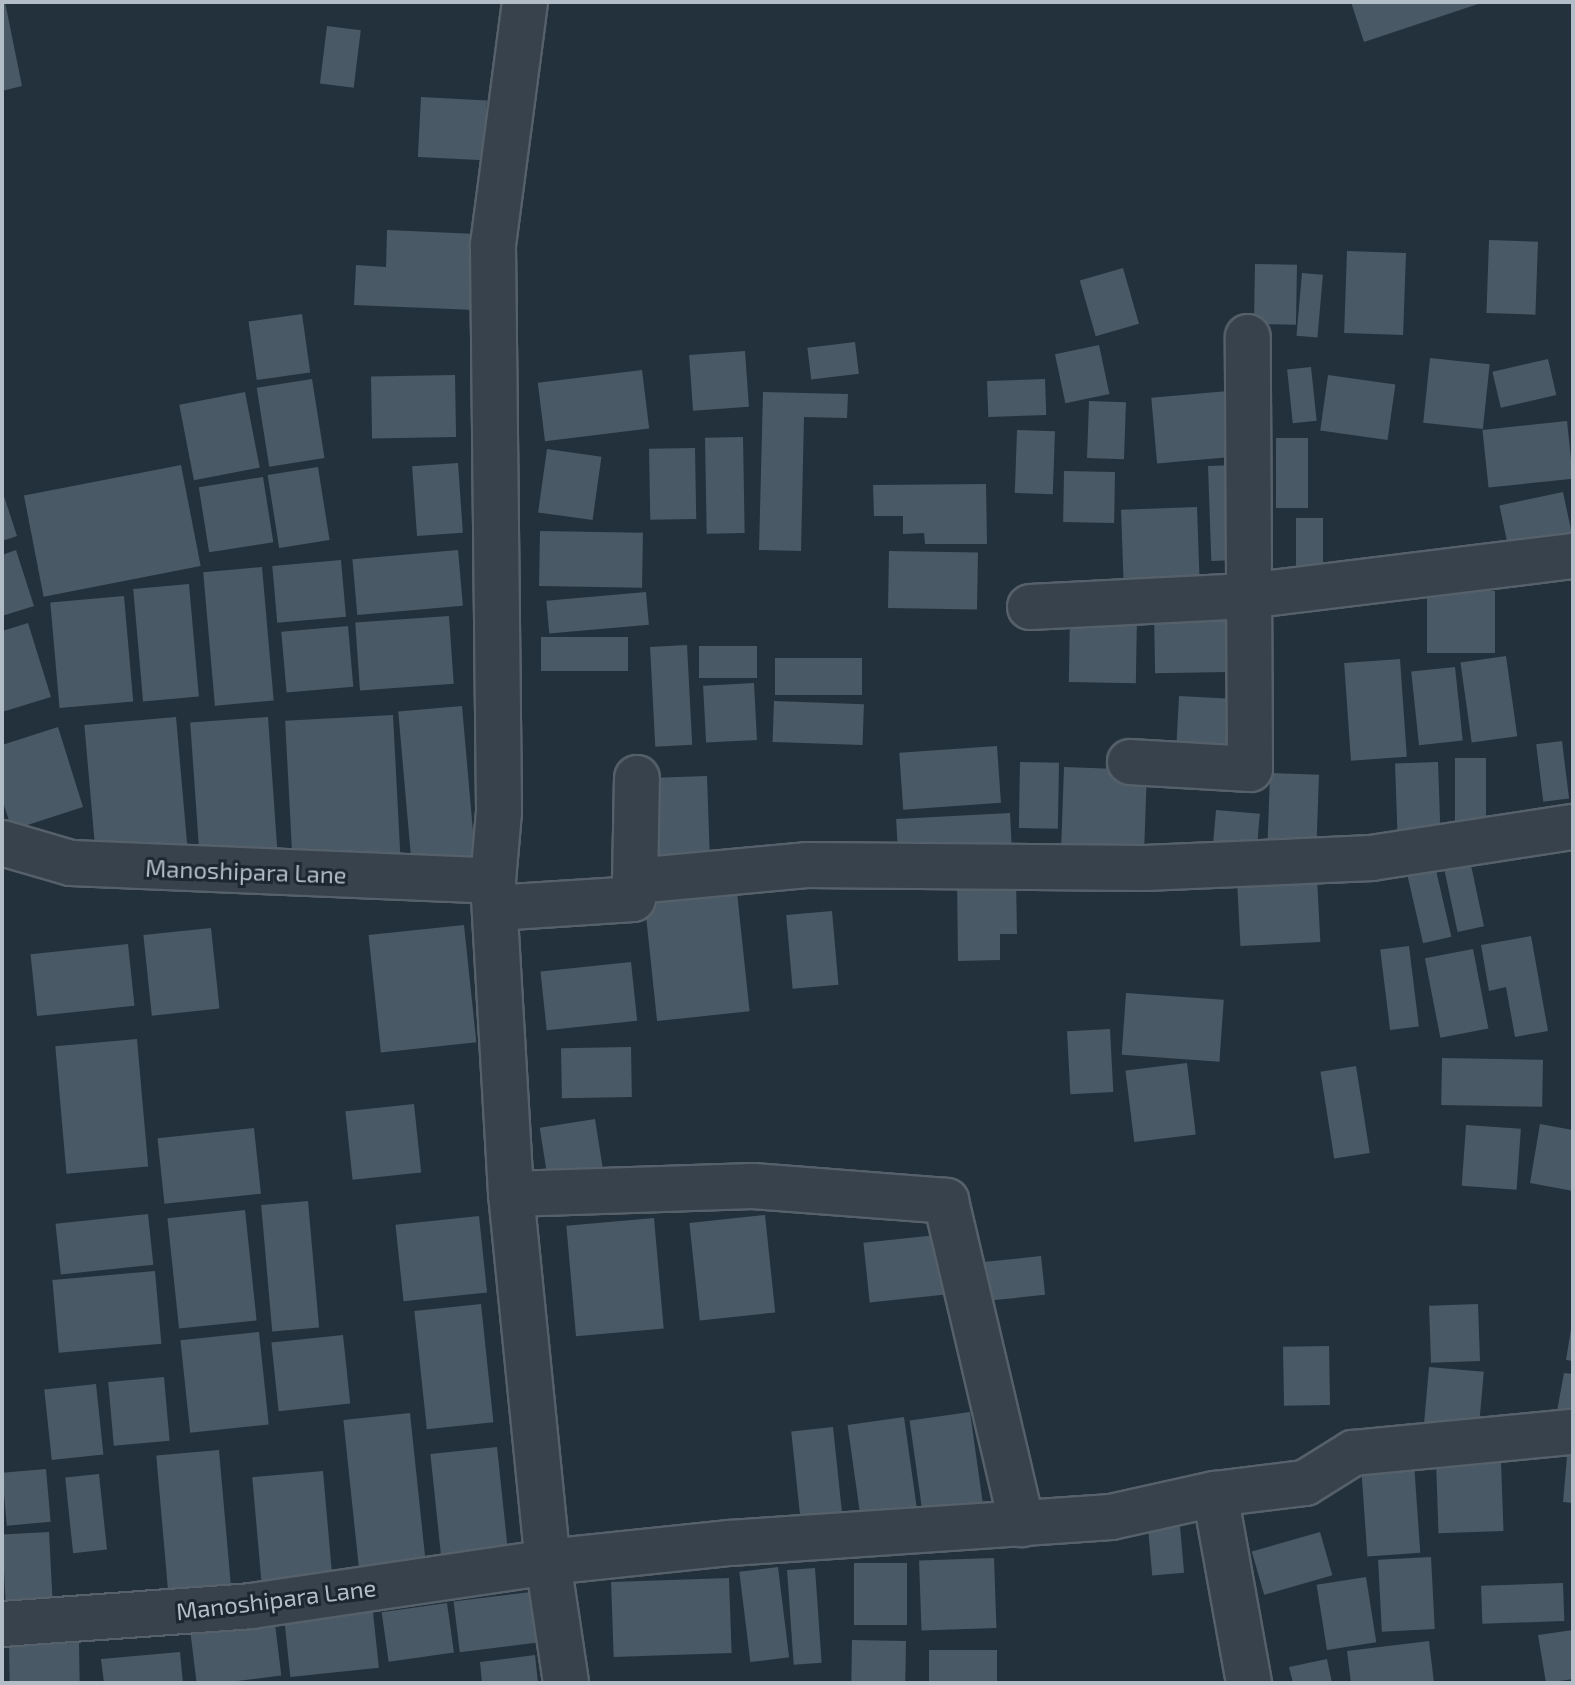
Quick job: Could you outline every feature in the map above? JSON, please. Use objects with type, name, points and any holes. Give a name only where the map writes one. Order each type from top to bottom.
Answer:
[{"type":"street","points":[[525,2],[493,245],[499,812],[494,894],[511,1194],[548,1562],[566,1683]]},
{"type":"street","points":[[1130,762],[1250,769],[1248,337]]},
{"type":"street","points":[[1030,607],[1247,596],[1573,556]]},
{"type":"street","points":[[637,778],[635,881],[806,865],[1145,868],[1372,858],[1573,827]]},
{"type":"street","name":"Manoshipara Lane","points":[[2,843],[71,863],[494,894],[633,899],[635,881]]},
{"type":"street","points":[[511,1194],[753,1186],[946,1201],[1022,1524]]},
{"type":"street","name":"Manoshipara Lane","points":[[2,1624],[251,1606],[548,1562],[730,1543],[1111,1517],[1215,1494],[1305,1483],[1353,1453],[1573,1432]]},
{"type":"street","points":[[1215,1494],[1249,1683]]},
{"type":"building","points":[[5,2],[22,86],[2,91],[2,3]]},
{"type":"building","points":[[1351,2],[1481,2],[1481,3],[1364,42]]},
{"type":"building","points":[[327,26],[361,30],[354,88],[320,84]]},
{"type":"building","points":[[421,97],[487,100],[484,160],[418,157]]},
{"type":"building","points":[[387,230],[477,234],[475,310],[354,305],[356,265],[386,267]]},
{"type":"building","points":[[1489,240],[1538,242],[1535,315],[1486,313]]},
{"type":"building","points":[[1347,251],[1406,253],[1403,335],[1344,333]]},
{"type":"building","points":[[1255,264],[1297,265],[1296,325],[1254,324]]},
{"type":"building","points":[[1123,268],[1139,324],[1096,336],[1080,280]]},
{"type":"building","points":[[1302,273],[1323,275],[1317,338],[1297,336]]},
{"type":"building","points":[[302,314],[310,372],[257,380],[249,322]]},
{"type":"building","points":[[855,342],[859,374],[811,380],[807,348]]},
{"type":"building","points":[[1099,345],[1109,394],[1065,403],[1055,354]]},
{"type":"building","points":[[745,351],[749,407],[693,411],[689,355]]},
{"type":"building","points":[[1430,358],[1490,364],[1483,429],[1423,423]]},
{"type":"building","points":[[1548,359],[1556,395],[1501,408],[1492,372]]},
{"type":"building","points":[[1311,367],[1317,421],[1293,423],[1287,370]]},
{"type":"building","points":[[642,370],[649,429],[545,441],[538,383]]},
{"type":"building","points":[[455,375],[456,437],[372,438],[371,376]]},
{"type":"building","points":[[1328,375],[1395,384],[1388,440],[1320,430]]},
{"type":"building","points":[[312,379],[325,458],[269,467],[257,388]]},
{"type":"building","points":[[1045,379],[1046,415],[988,417],[987,381]]},
{"type":"building","points":[[1228,391],[1234,457],[1157,463],[1151,398]]},
{"type":"building","points":[[245,392],[260,468],[194,480],[179,405]]},
{"type":"building","points":[[763,392],[848,394],[847,418],[804,417],[801,551],[759,550]]},
{"type":"building","points":[[1089,401],[1126,402],[1124,459],[1087,458]]},
{"type":"building","points":[[1567,421],[1573,479],[1489,488],[1482,430]]},
{"type":"building","points":[[1017,430],[1055,431],[1053,494],[1015,493]]},
{"type":"building","points":[[743,437],[745,533],[707,534],[705,438]]},
{"type":"building","points":[[1276,438],[1308,438],[1308,508],[1276,508]]},
{"type":"building","points":[[695,448],[696,519],[650,520],[649,449]]},
{"type":"building","points":[[547,449],[601,457],[593,520],[538,512]]},
{"type":"building","points":[[458,463],[463,533],[417,536],[412,466]]},
{"type":"building","points":[[181,465],[201,566],[44,597],[24,496]]},
{"type":"building","points":[[1237,465],[1240,560],[1211,561],[1208,466]]},
{"type":"building","points":[[318,467],[330,540],[279,548],[268,475]]},
{"type":"building","points":[[1064,471],[1115,472],[1114,523],[1063,522]]},
{"type":"building","points":[[263,477],[273,542],[209,552],[199,487]]},
{"type":"building","points":[[986,484],[987,544],[925,544],[924,533],[903,534],[903,516],[874,516],[873,485]]},
{"type":"building","points":[[2,490],[17,536],[2,541]]},
{"type":"building","points":[[1563,492],[1573,540],[1510,553],[1499,506]]},
{"type":"building","points":[[1197,507],[1200,585],[1124,588],[1121,510]]},
{"type":"building","points":[[1296,518],[1323,518],[1323,578],[1296,578]]},
{"type":"building","points":[[540,531],[643,533],[642,588],[539,586]]},
{"type":"building","points":[[16,550],[34,606],[2,616],[2,555]]},
{"type":"building","points":[[458,550],[463,606],[357,615],[352,559]]},
{"type":"building","points":[[889,551],[978,553],[977,610],[888,608]]},
{"type":"building","points":[[341,560],[346,617],[277,623],[272,566]]},
{"type":"building","points":[[262,567],[274,700],[215,706],[203,572]]},
{"type":"building","points":[[189,584],[199,697],[143,701],[133,589]]},
{"type":"building","points":[[1427,591],[1495,591],[1495,653],[1427,653]]},
{"type":"building","points":[[646,592],[649,625],[549,634],[546,601]]},
{"type":"building","points":[[124,596],[133,702],[60,708],[50,602]]},
{"type":"building","points":[[1226,610],[1227,672],[1155,673],[1154,611]]},
{"type":"building","points":[[1070,615],[1137,616],[1136,683],[1069,682]]},
{"type":"building","points":[[449,616],[454,684],[360,690],[355,623]]},
{"type":"building","points":[[28,623],[51,697],[2,712],[2,631]]},
{"type":"building","points":[[348,626],[353,687],[287,693],[281,632]]},
{"type":"building","points":[[541,637],[628,637],[628,671],[541,671]]},
{"type":"building","points":[[687,645],[692,745],[655,747],[650,647]]},
{"type":"building","points":[[699,646],[757,646],[757,678],[699,678]]},
{"type":"building","points":[[1506,656],[1517,736],[1472,743],[1460,662]]},
{"type":"building","points":[[775,658],[862,658],[862,695],[775,695]]},
{"type":"building","points":[[1400,659],[1407,757],[1351,761],[1344,663]]},
{"type":"building","points":[[1455,667],[1463,741],[1419,745],[1411,672]]},
{"type":"building","points":[[754,683],[757,740],[706,743],[703,686]]},
{"type":"building","points":[[1179,696],[1241,699],[1238,761],[1176,758]]},
{"type":"building","points":[[774,701],[864,704],[863,745],[773,742]]},
{"type":"building","points":[[462,706],[476,861],[412,867],[398,712]]},
{"type":"building","points":[[393,715],[401,864],[293,869],[285,721]]},
{"type":"building","points":[[176,717],[189,860],[97,868],[84,725]]},
{"type":"building","points":[[268,717],[278,861],[200,866],[190,722]]},
{"type":"building","points":[[58,727],[83,807],[12,830],[2,799],[2,745]]},
{"type":"building","points":[[1562,741],[1569,799],[1543,802],[1536,744]]},
{"type":"building","points":[[997,746],[1001,803],[903,810],[899,753]]},
{"type":"building","points":[[1455,758],[1486,758],[1486,823],[1455,823]]},
{"type":"building","points":[[1020,762],[1059,763],[1058,829],[1019,828]]},
{"type":"building","points":[[1438,762],[1441,835],[1398,836],[1395,764]]},
{"type":"building","points":[[1064,767],[1147,770],[1144,864],[1061,861]]},
{"type":"building","points":[[1270,773],[1319,775],[1316,854],[1267,852]]},
{"type":"building","points":[[707,776],[710,859],[651,861],[648,778]]},
{"type":"building","points":[[1216,810],[1260,814],[1256,858],[1212,854]]},
{"type":"building","points":[[1010,813],[1012,850],[898,856],[896,819]]},
{"type":"building","points":[[1468,851],[1484,926],[1458,932],[1442,857]]},
{"type":"building","points":[[1432,853],[1451,937],[1423,943],[1404,860]]},
{"type":"building","points":[[957,877],[1016,878],[1017,934],[1000,934],[1000,960],[958,961]]},
{"type":"building","points":[[1317,878],[1320,942],[1240,946],[1237,882]]},
{"type":"building","points":[[737,892],[750,1011],[657,1021],[645,902]]},
{"type":"building","points":[[832,911],[838,985],[793,989],[786,915]]},
{"type":"building","points":[[464,925],[476,1042],[381,1052],[369,935]]},
{"type":"building","points":[[211,928],[219,1009],[152,1016],[143,935]]},
{"type":"building","points":[[1531,936],[1548,1031],[1515,1037],[1506,987],[1489,991],[1481,945]]},
{"type":"building","points":[[128,944],[134,1006],[37,1016],[31,954]]},
{"type":"building","points":[[1409,946],[1419,1026],[1390,1030],[1380,950]]},
{"type":"building","points":[[1473,949],[1488,1029],[1440,1038],[1425,958]]},
{"type":"building","points":[[631,962],[637,1021],[547,1030],[540,972]]},
{"type":"building","points":[[1126,993],[1224,1000],[1219,1062],[1122,1055]]},
{"type":"building","points":[[1110,1029],[1113,1092],[1070,1094],[1067,1031]]},
{"type":"building","points":[[137,1039],[148,1167],[66,1174],[55,1046]]},
{"type":"building","points":[[631,1047],[632,1097],[562,1098],[561,1048]]},
{"type":"building","points":[[1442,1058],[1543,1060],[1542,1107],[1441,1105]]},
{"type":"building","points":[[1187,1063],[1196,1134],[1134,1142],[1125,1071]]},
{"type":"building","points":[[1356,1066],[1370,1153],[1334,1159],[1320,1072]]},
{"type":"building","points":[[414,1104],[421,1173],[353,1180],[345,1111]]},
{"type":"building","points":[[595,1119],[603,1172],[548,1181],[540,1128]]},
{"type":"building","points":[[1540,1124],[1573,1130],[1573,1191],[1530,1183]]},
{"type":"building","points":[[1466,1125],[1521,1129],[1517,1190],[1462,1186]]},
{"type":"building","points":[[254,1128],[261,1194],[164,1204],[158,1138]]},
{"type":"building","points":[[308,1201],[319,1328],[272,1332],[261,1205]]},
{"type":"building","points":[[245,1210],[257,1320],[179,1329],[167,1218]]},
{"type":"building","points":[[148,1214],[153,1265],[61,1274],[56,1224]]},
{"type":"building","points":[[765,1215],[775,1312],[700,1320],[689,1223]]},
{"type":"building","points":[[479,1216],[487,1293],[404,1301],[395,1225]]},
{"type":"building","points":[[654,1218],[664,1329],[576,1336],[566,1226]]},
{"type":"building","points":[[937,1235],[943,1295],[870,1302],[863,1243]]},
{"type":"building","points":[[1041,1256],[1045,1295],[982,1301],[978,1263]]},
{"type":"building","points":[[155,1271],[161,1344],[59,1353],[52,1280]]},
{"type":"building","points":[[481,1304],[493,1422],[427,1429],[414,1311]]},
{"type":"building","points":[[1478,1304],[1480,1361],[1431,1363],[1429,1306]]},
{"type":"building","points":[[1573,1329],[1573,1361],[1566,1360]]},
{"type":"building","points":[[259,1332],[269,1424],[190,1433],[180,1340]]},
{"type":"building","points":[[343,1335],[350,1404],[279,1411],[271,1343]]},
{"type":"building","points":[[1329,1346],[1330,1405],[1284,1406],[1283,1347]]},
{"type":"building","points":[[1429,1367],[1484,1372],[1479,1428],[1424,1423]]},
{"type":"building","points":[[1564,1373],[1573,1374],[1573,1414],[1557,1411]]},
{"type":"building","points":[[164,1377],[170,1441],[114,1446],[108,1382]]},
{"type":"building","points":[[96,1384],[103,1455],[52,1460],[44,1389]]},
{"type":"building","points":[[970,1412],[985,1518],[924,1526],[910,1420]]},
{"type":"building","points":[[410,1413],[426,1568],[360,1575],[343,1420]]},
{"type":"building","points":[[904,1417],[917,1513],[861,1521],[848,1425]]},
{"type":"building","points":[[833,1427],[843,1519],[801,1524],[791,1431]]},
{"type":"building","points":[[1568,1445],[1573,1445],[1573,1503],[1563,1502]]},
{"type":"building","points":[[497,1447],[509,1557],[442,1564],[430,1454]]},
{"type":"building","points":[[219,1450],[231,1588],[168,1594],[156,1455]]},
{"type":"building","points":[[1501,1460],[1503,1531],[1439,1533],[1436,1462]]},
{"type":"building","points":[[1414,1463],[1420,1553],[1367,1556],[1361,1467]]},
{"type":"building","points":[[46,1469],[51,1522],[7,1526],[2,1473]]},
{"type":"building","points":[[323,1471],[332,1580],[262,1586],[252,1477]]},
{"type":"building","points":[[99,1474],[107,1550],[73,1553],[65,1478]]},
{"type":"building","points":[[1180,1526],[1184,1573],[1152,1576],[1148,1529]]},
{"type":"building","points":[[49,1532],[53,1603],[6,1605],[2,1534]]},
{"type":"building","points":[[1320,1532],[1332,1575],[1264,1595],[1252,1552]]},
{"type":"building","points":[[1431,1557],[1435,1629],[1382,1632],[1378,1560]]},
{"type":"building","points":[[994,1558],[996,1628],[921,1631],[919,1561]]},
{"type":"building","points":[[854,1563],[907,1563],[907,1625],[854,1625]]},
{"type":"building","points":[[778,1567],[789,1657],[750,1662],[739,1572]]},
{"type":"building","points":[[815,1568],[822,1663],[794,1665],[787,1570]]},
{"type":"building","points":[[1366,1577],[1376,1642],[1327,1650],[1317,1585]]},
{"type":"building","points":[[729,1578],[732,1653],[614,1657],[611,1582]]},
{"type":"building","points":[[1563,1583],[1564,1621],[1482,1624],[1481,1586]]},
{"type":"building","points":[[531,1592],[537,1643],[460,1652],[454,1602]]},
{"type":"building","points":[[447,1603],[454,1653],[389,1662],[382,1612]]},
{"type":"building","points":[[373,1612],[379,1668],[290,1677],[284,1621]]},
{"type":"building","points":[[275,1624],[281,1676],[197,1683],[191,1634]]},
{"type":"building","points":[[1573,1630],[1573,1679],[1546,1683],[1538,1635]]},
{"type":"building","points":[[852,1640],[906,1641],[905,1683],[851,1683]]},
{"type":"building","points":[[1429,1641],[1434,1683],[1351,1683],[1347,1651]]},
{"type":"building","points":[[79,1643],[80,1683],[10,1683],[9,1644]]},
{"type":"building","points":[[929,1650],[997,1650],[997,1683],[929,1683]]},
{"type":"building","points":[[180,1652],[183,1683],[104,1683],[101,1659]]},
{"type":"building","points":[[535,1655],[538,1683],[482,1683],[480,1662]]},
{"type":"building","points":[[1327,1659],[1332,1683],[1293,1683],[1289,1667]]}]
